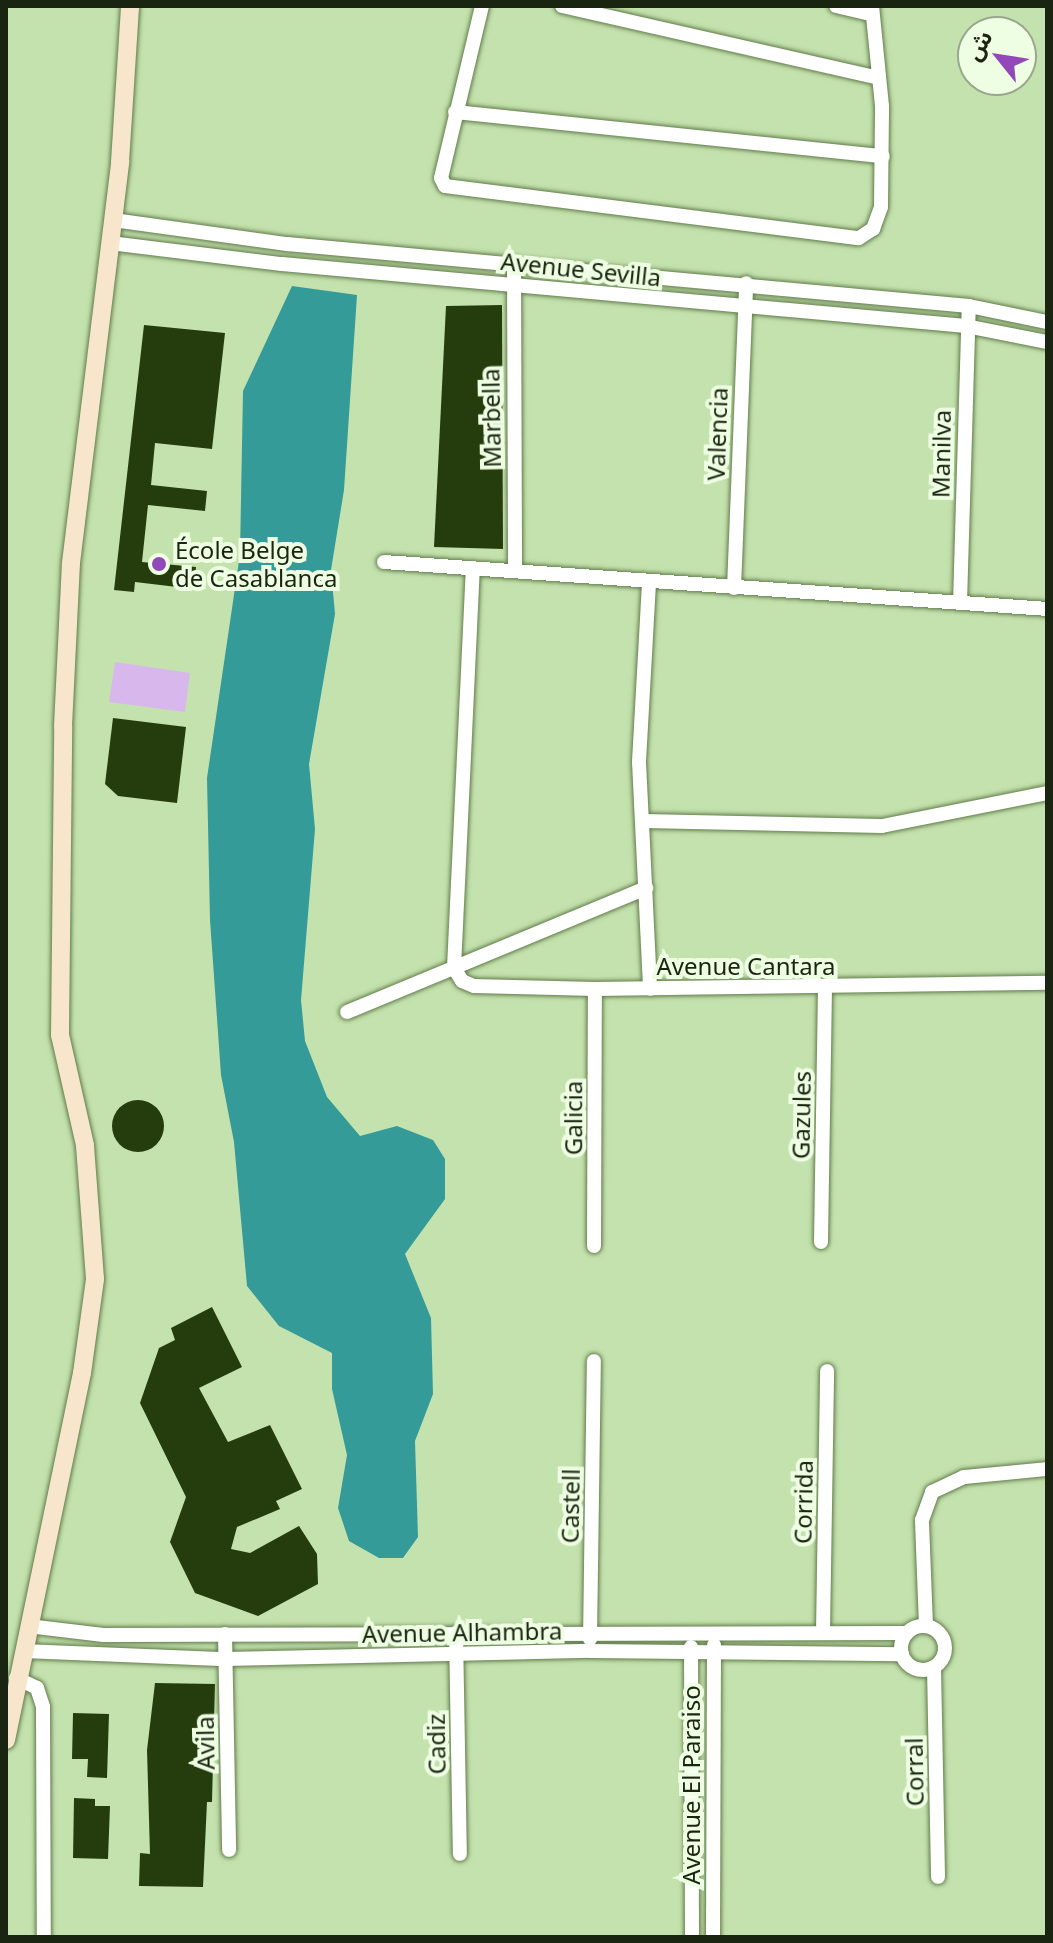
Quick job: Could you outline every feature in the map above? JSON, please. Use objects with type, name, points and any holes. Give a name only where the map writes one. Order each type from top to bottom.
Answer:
[{"type":"street","points":[[6,1740],[16,1678],[82,1373],[95,1279],[85,1145],[60,1035],[58,977],[70,577],[113,220],[130,55],[130,6]]},
{"type":"street","points":[[482,6],[441,178],[448,187],[846,237],[868,234],[877,220],[883,156],[872,10],[836,6]]},
{"type":"street","points":[[562,6],[878,78]]},
{"type":"street","points":[[455,112],[883,156]]},
{"type":"street","name":"Avenue Sevilla","points":[[113,220],[287,244],[746,283],[969,306],[1047,322]]},
{"type":"street","name":"Avenue Sevilla","points":[[110,243],[511,285],[966,326],[1047,342]]},
{"type":"street","name":"Marbella","points":[[514,264],[511,285],[515,571]]},
{"type":"street","name":"Valencia","points":[[734,588],[746,283]]},
{"type":"street","name":"Manilva","points":[[960,603],[969,306]]},
{"type":"street","points":[[384,562],[1047,609]]},
{"type":"street","points":[[454,968],[473,568]]},
{"type":"street","points":[[649,583],[640,683],[650,989]]},
{"type":"street","points":[[644,821],[882,826],[1047,793]]},
{"type":"street","points":[[347,1012],[646,888]]},
{"type":"street","name":"Avenue Cantara","points":[[454,968],[462,981],[474,986],[650,989],[1047,983]]},
{"type":"street","name":"Gazules","points":[[821,1242],[825,988]]},
{"type":"street","name":"Galicia","points":[[594,1246],[595,989]]},
{"type":"street","name":"Castell","points":[[591,1651],[594,1361]]},
{"type":"street","name":"Corrida","points":[[823,1633],[827,1371]]},
{"type":"street","points":[[926,1626],[907,1633],[902,1654],[913,1667],[934,1667],[944,1644],[926,1626],[922,1520],[932,1492],[964,1477],[1047,1469]]},
{"type":"street","name":"Avenue Alhambra","points":[[28,1626],[103,1635],[589,1630],[691,1634],[907,1633]]},
{"type":"street","name":"Avenue El Paraiso","points":[[713,1937],[714,1632]]},
{"type":"street","name":"Cadiz","points":[[456,1633],[460,1854]]},
{"type":"street","name":"Avila","points":[[225,1634],[229,1850]]},
{"type":"street","name":"Avenue El Paraiso","points":[[691,1634],[692,1937]]},
{"type":"street","name":"Avenue Alhambra","points":[[23,1651],[226,1659],[591,1651],[690,1655],[902,1654]]},
{"type":"street","name":"Corral","points":[[934,1667],[938,1877]]},
{"type":"street","points":[[16,1678],[37,1688],[43,1707],[44,1937]]},
{"type":"shaded area","points":[[115,662],[190,673],[185,712],[109,702]]},
{"type":"water","points":[[292,286],[357,295],[344,490],[331,570],[335,614],[309,764],[315,829],[301,1000],[305,1041],[327,1097],[360,1136],[397,1126],[433,1140],[445,1159],[445,1199],[405,1254],[431,1318],[433,1394],[415,1441],[418,1537],[403,1558],[379,1558],[349,1541],[338,1508],[347,1455],[332,1389],[332,1353],[279,1326],[247,1286],[234,1142],[221,1075],[210,920],[207,778],[240,554],[243,391]]},
{"type":"building","points":[[502,305],[503,549],[434,547],[446,306]]},
{"type":"building","points":[[144,325],[225,333],[212,449],[155,443],[151,485],[207,491],[205,511],[148,505],[142,562],[196,567],[194,589],[135,582],[134,592],[114,590]]},
{"type":"building","points":[[113,718],[186,727],[177,803],[118,796],[105,784]]},
{"type":"building","points":[[138,1100],[156,1108],[164,1126],[156,1144],[138,1152],[120,1144],[112,1126],[120,1108]]},
{"type":"building","points":[[212,1307],[242,1367],[199,1388],[228,1442],[270,1425],[302,1489],[276,1501],[280,1509],[237,1527],[231,1549],[250,1553],[299,1526],[317,1554],[318,1584],[258,1616],[195,1593],[170,1542],[186,1497],[140,1403],[159,1348],[175,1340],[171,1328]]},
{"type":"building","points":[[155,1683],[215,1684],[212,1802],[207,1802],[203,1887],[139,1886],[140,1853],[150,1854],[147,1750]]},
{"type":"building","points":[[73,1713],[109,1714],[107,1778],[87,1777],[88,1759],[72,1759]]},
{"type":"building","points":[[74,1798],[95,1799],[95,1806],[110,1806],[108,1859],[73,1858]]},
{"type":"place","name":"École Belge de Casablanca","points":[[159,564]]}]
